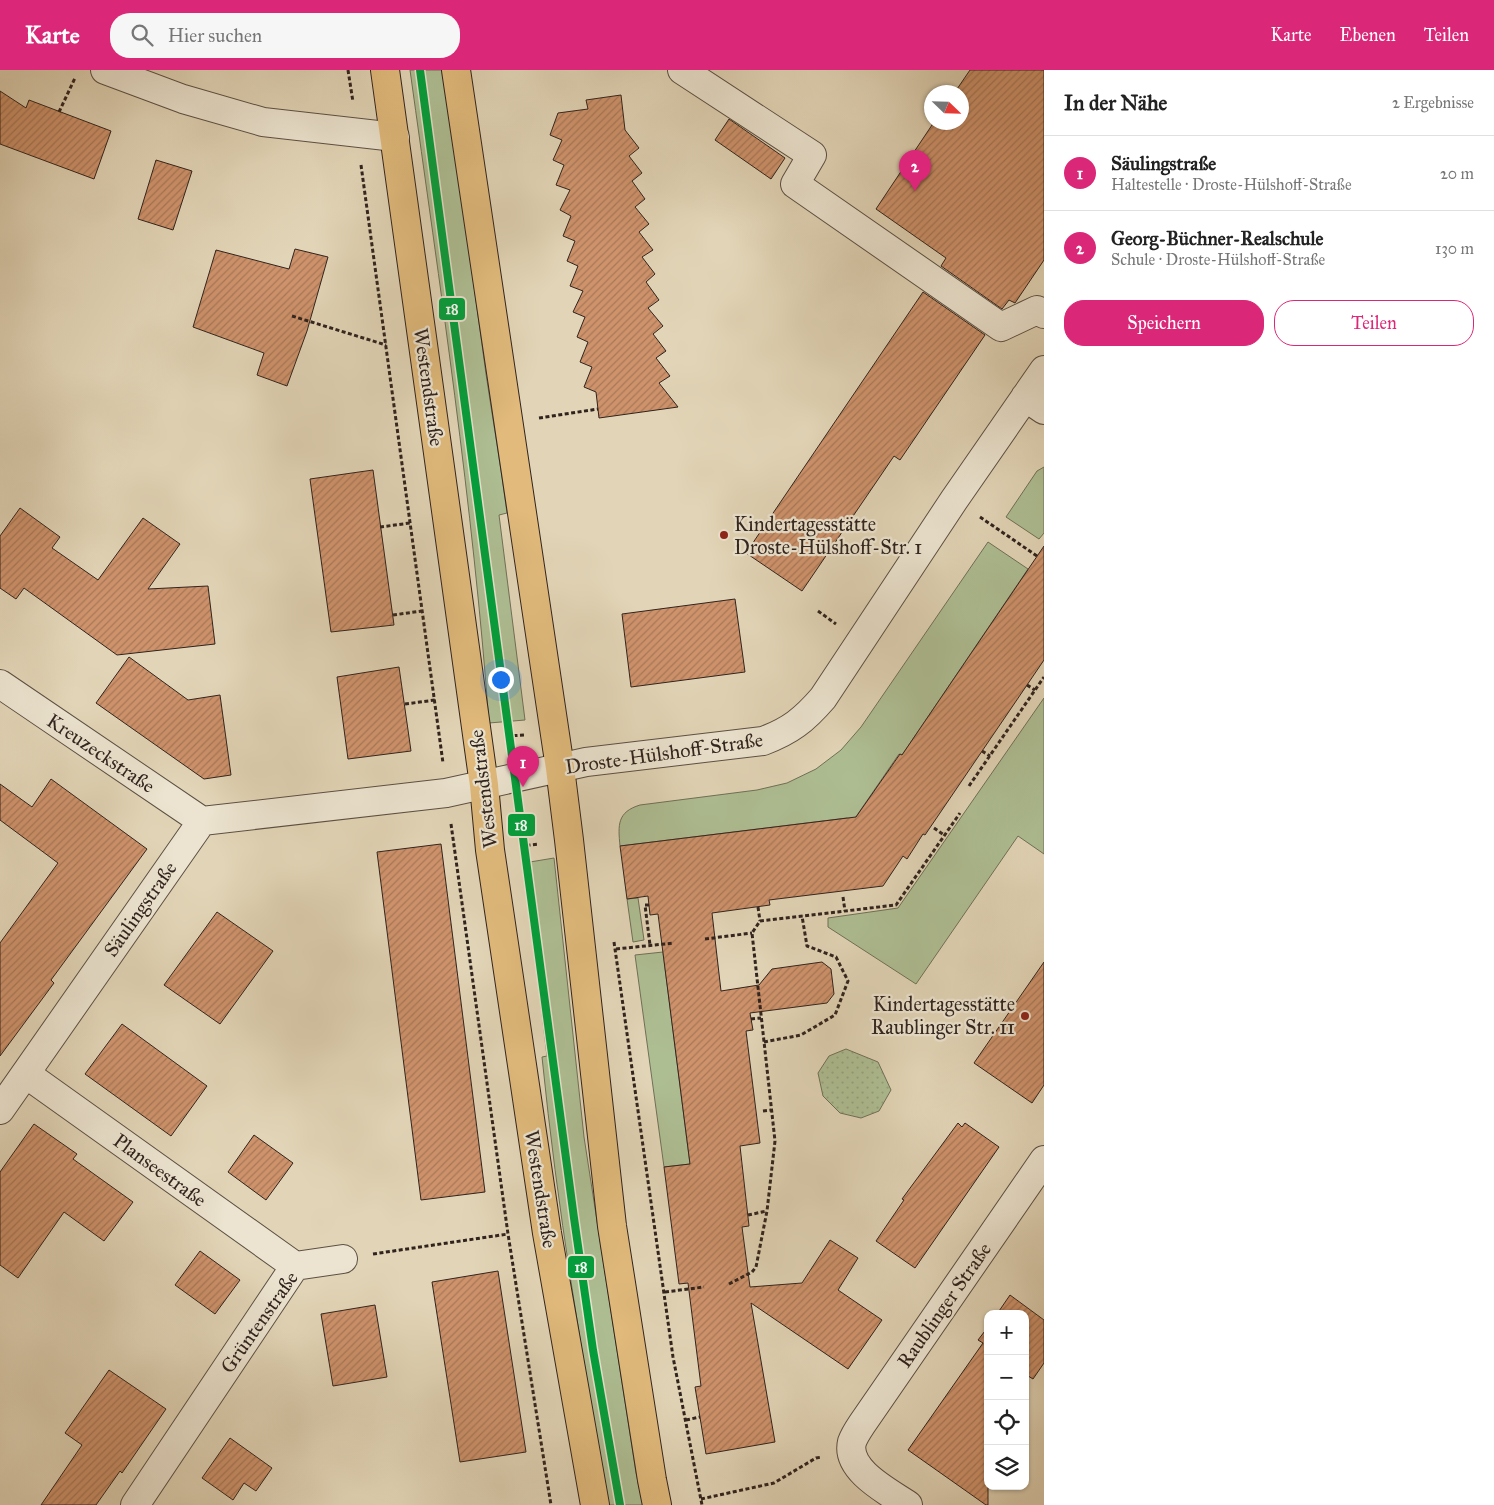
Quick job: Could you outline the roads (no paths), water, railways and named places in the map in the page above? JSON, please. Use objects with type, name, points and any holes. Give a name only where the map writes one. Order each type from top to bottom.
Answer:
[{"type":"main road","name":"Westendstraße","points":[[385,70],[484,785],[490,850],[548,1233],[595,1505]]},
{"type":"main road","points":[[456,70],[560,768],[612,1226],[657,1505]]},
{"type":"street","points":[[105,70],[183,99],[263,122],[395,137]]},
{"type":"street","points":[[682,70],[812,155],[795,184],[1001,327],[1037,310],[1044,314]]},
{"type":"street","name":"Droste-Hülshoff-Straße","points":[[484,785],[586,762],[763,740],[781,734],[795,726],[823,698],[954,500],[1034,403],[1044,370]]},
{"type":"street","name":"Kreuzeckstraße","points":[[0,684],[202,821]]},
{"type":"street","points":[[202,821],[446,793],[484,785]]},
{"type":"street","name":"Säulingstraße","points":[[0,1110],[202,821]]},
{"type":"street","name":"Planseestraße","points":[[26,1074],[295,1266]]},
{"type":"street","name":"Raublinger Straße","points":[[908,1505],[861,1471],[851,1452],[852,1440],[1044,1160]]},
{"type":"street","name":"Grüntenstraße","points":[[135,1505],[295,1266],[343,1259]]},
{"type":"place","name":"Georg-Büchner-Realschule","points":[[915,191]]},
{"type":"place","name":"Kindertagesstätte Droste-Hülshoff-Str. 1","points":[[724,535]]},
{"type":"place","name":"Säulingstraße","points":[[523,787]]},
{"type":"place","name":"Kindertagesstätte Raublinger Str. 11","points":[[1025,1016]]}]
